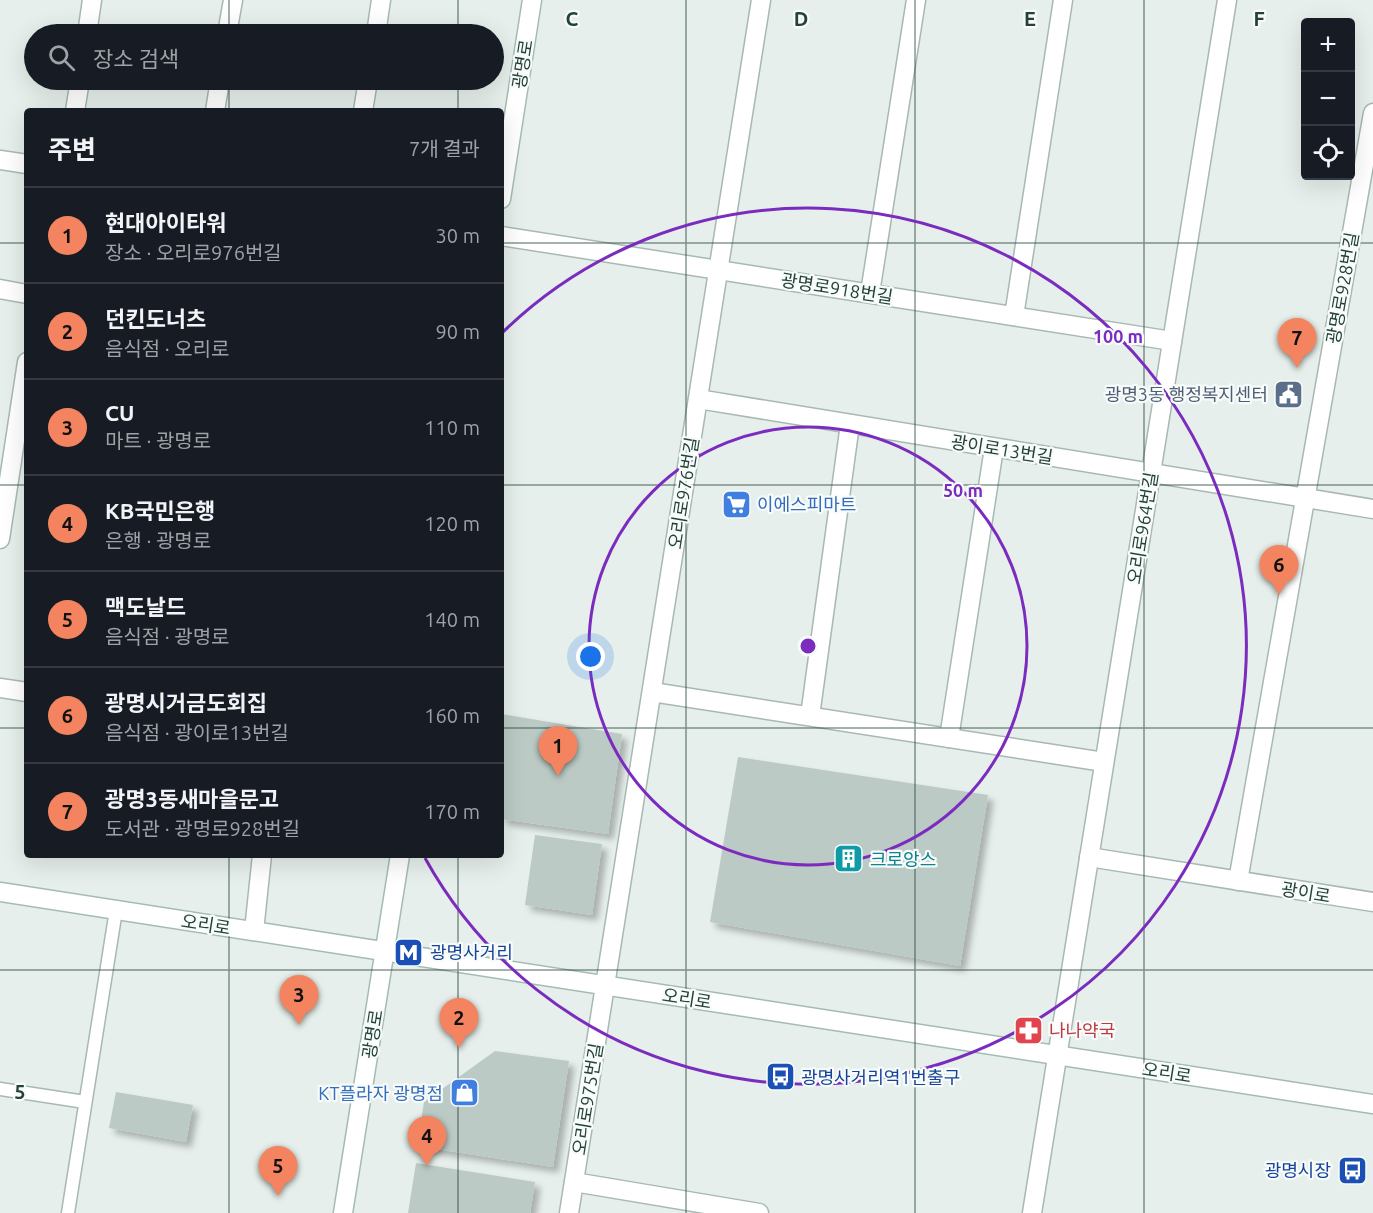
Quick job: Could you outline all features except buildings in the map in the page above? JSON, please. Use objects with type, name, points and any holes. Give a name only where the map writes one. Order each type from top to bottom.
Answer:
[{"type":"street","points":[[88,24],[92,0]]},
{"type":"street","points":[[229,24],[233,0]]},
{"type":"street","points":[[377,24],[381,0]]},
{"type":"street","name":"광명로","points":[[504,180],[532,0]]},
{"type":"street","name":"오리로976번길","points":[[605,985],[761,0]]},
{"type":"street","points":[[870,293],[916,0]]},
{"type":"street","points":[[1014,316],[1063,0]]},
{"type":"street","name":"오리로964번길","points":[[1032,1213],[1227,0]]},
{"type":"street","points":[[75,108],[78,90]]},
{"type":"street","points":[[215,108],[218,90]]},
{"type":"street","points":[[363,108],[366,90]]},
{"type":"street","name":"광명로928번길","points":[[1305,498],[1373,113]]},
{"type":"street","points":[[0,160],[24,164]]},
{"type":"street","name":"광명로918번길","points":[[504,236],[1172,341]]},
{"type":"street","points":[[0,289],[24,293]]},
{"type":"street","points":[[0,539],[24,382]]},
{"type":"street","name":"광이로13번길","points":[[698,399],[1373,509]]},
{"type":"street","points":[[810,717],[850,424]]},
{"type":"street","points":[[949,738],[994,448]]},
{"type":"street","points":[[1238,881],[1305,498]]},
{"type":"street","points":[[0,688],[24,692]]},
{"type":"street","points":[[652,692],[1104,762]]},
{"type":"street","name":"광이로","points":[[1089,857],[1373,902]]},
{"type":"street","points":[[254,931],[262,858]]},
{"type":"street","name":"광명로","points":[[343,1213],[400,858]]},
{"type":"street","name":"오리로","points":[[0,892],[1373,1104]]},
{"type":"street","name":"오리로975번길","points":[[569,1213],[605,985]]},
{"type":"street","points":[[574,1182],[731,1211],[759,1213]]},
{"type":"lane","points":[[68,1213],[116,910]]},
{"type":"lane","points":[[0,1089],[86,1102]]},
{"type":"place","name":"광명3동새마을문고","points":[[1297,368]]},
{"type":"place","name":"광명3동 행정복지센터","points":[[1289,394]]},
{"type":"place","name":"이에스피마트","points":[[736,504]]},
{"type":"place","name":"광명시거금도회집","points":[[1279,595]]},
{"type":"place","name":"현대아이타워","points":[[558,776]]},
{"type":"place","name":"크로앙스","points":[[849,859]]},
{"type":"place","name":"광명사거리","points":[[409,952]]},
{"type":"place","name":"CU","points":[[299,1025]]},
{"type":"place","name":"나나약국","points":[[1028,1030]]},
{"type":"place","name":"던킨도너츠","points":[[459,1048]]},
{"type":"place","name":"광명사거리역1번출구","points":[[780,1077]]},
{"type":"place","name":"KT플라자 광명점","points":[[464,1093]]},
{"type":"place","name":"KB국민은행","points":[[427,1166]]},
{"type":"place","name":"광명시장","points":[[1352,1170]]},
{"type":"place","name":"맥도날드","points":[[278,1196]]}]
